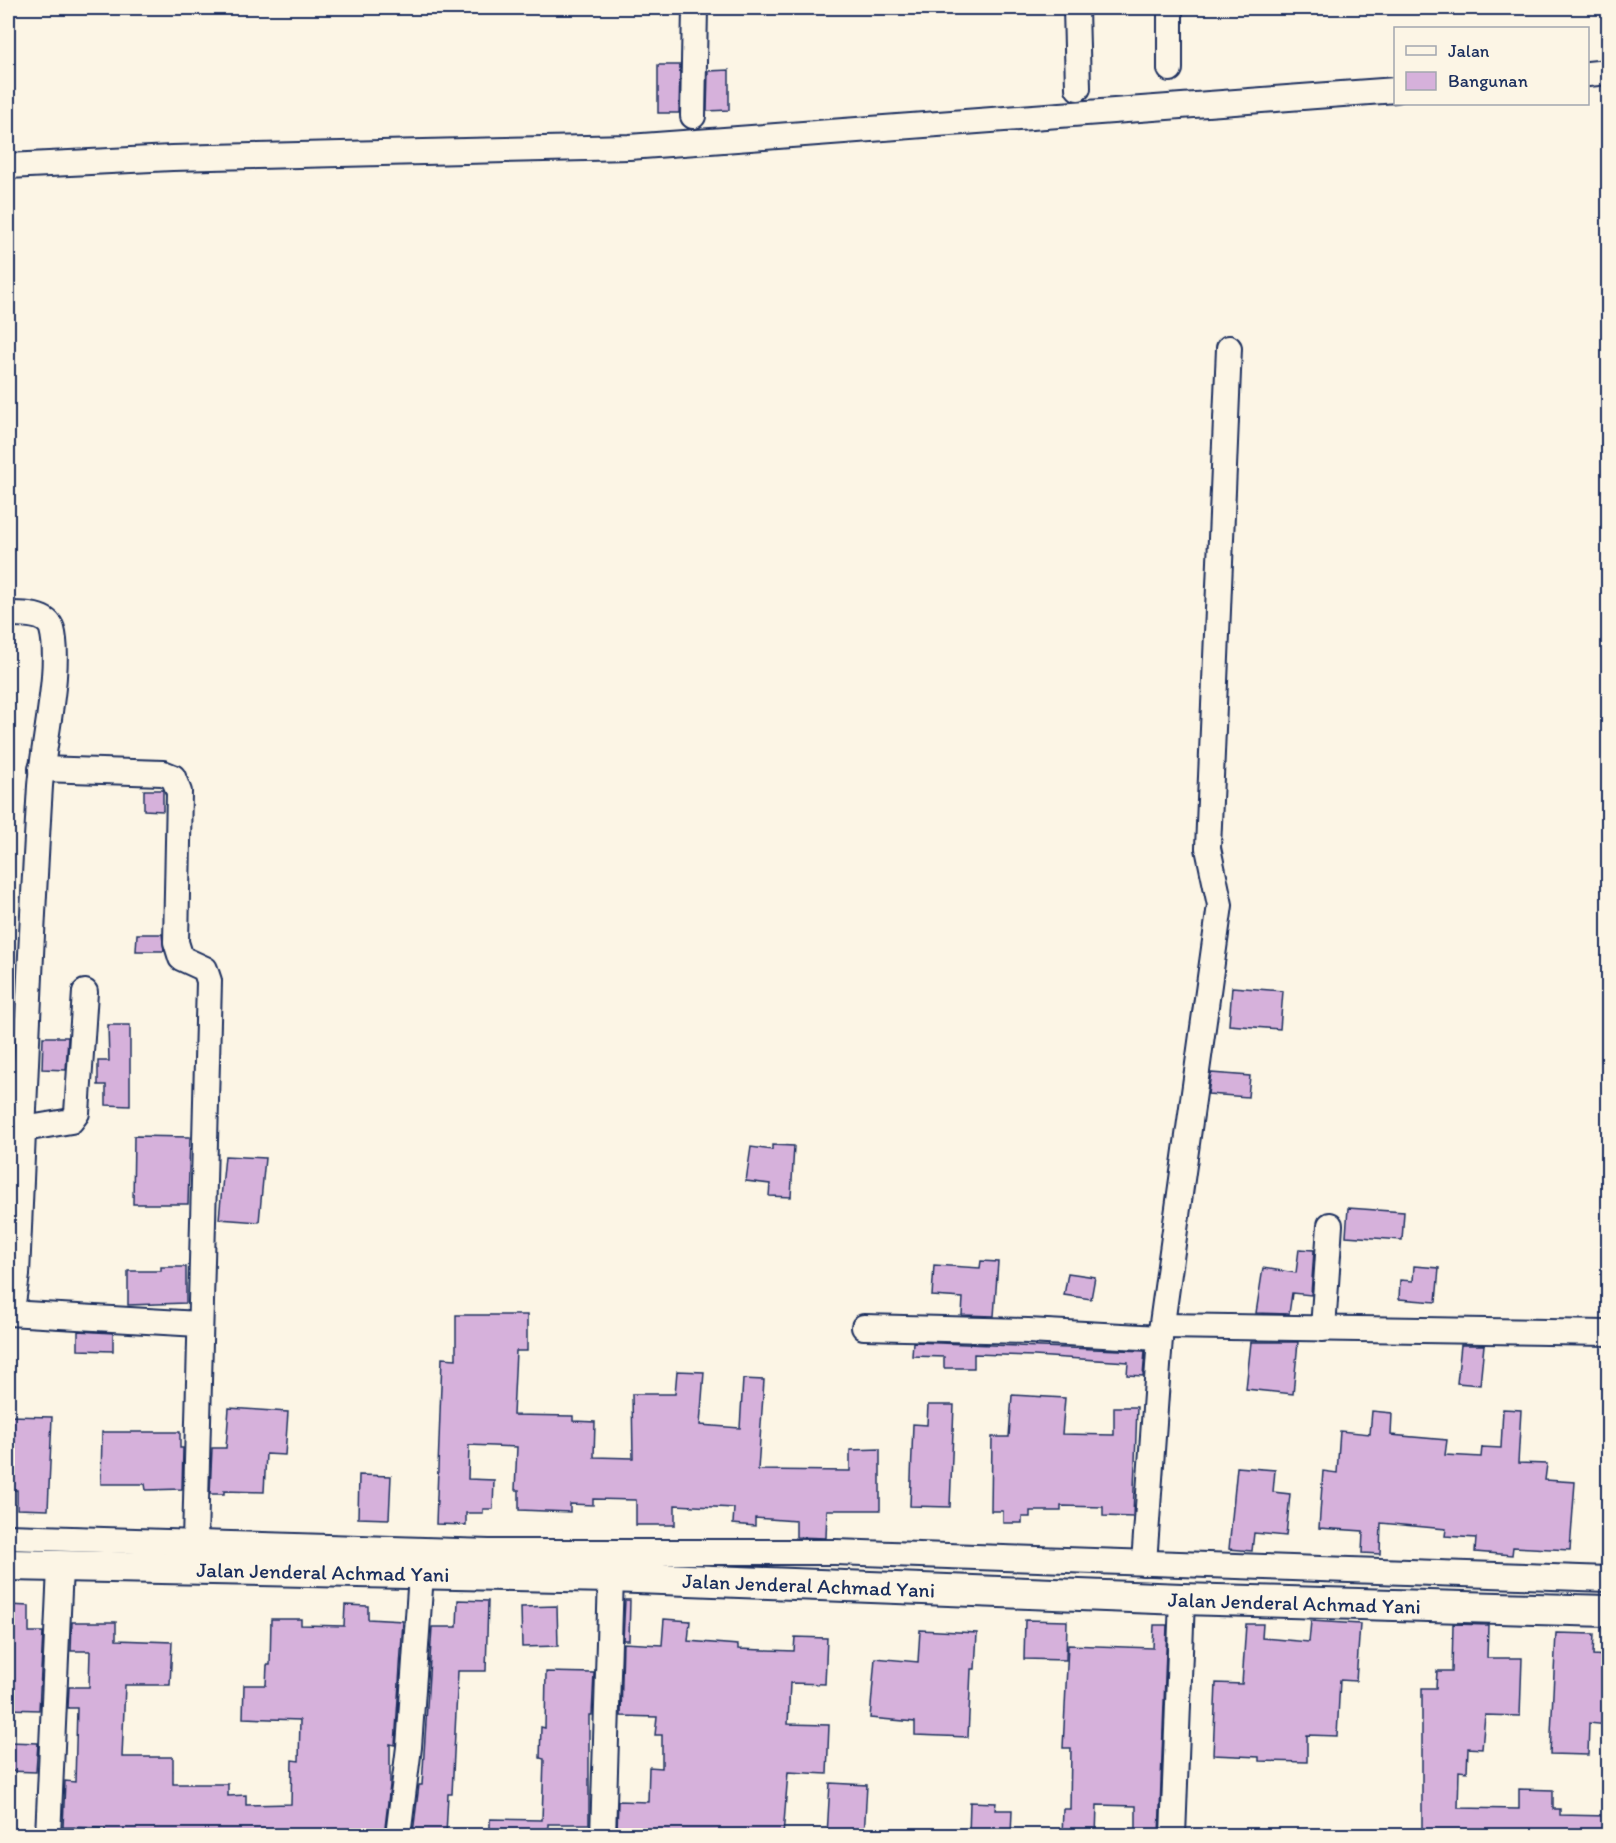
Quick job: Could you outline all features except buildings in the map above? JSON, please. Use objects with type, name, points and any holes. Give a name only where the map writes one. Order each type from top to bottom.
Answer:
[{"type":"main road","name":"Jalan Jenderal Achmad Yani","points":[[8,1565],[60,1568],[611,1577],[1182,1599],[1608,1611]]},
{"type":"street","points":[[693,116],[695,8]]},
{"type":"street","points":[[1076,8],[1078,88]]},
{"type":"street","points":[[1170,8],[1170,69]]},
{"type":"street","points":[[1589,74],[1608,72]]},
{"type":"street","points":[[8,166],[172,158],[629,147],[1394,90]]},
{"type":"street","points":[[1144,1563],[1161,1332],[1220,905],[1208,848],[1229,348]]},
{"type":"street","points":[[8,614],[44,619],[51,626],[54,669],[41,769],[17,1275],[13,1303],[8,1313],[199,1324]]},
{"type":"street","points":[[41,769],[163,773],[172,777],[179,792],[176,942],[181,958],[206,969],[209,981],[208,1099],[199,1324],[195,1542]]},
{"type":"street","points":[[24,1129],[71,1121],[77,1113],[85,992]]},
{"type":"street","points":[[1323,1329],[1330,1225]]},
{"type":"street","points":[[864,1327],[1161,1332],[1323,1329],[1608,1334]]},
{"type":"street","points":[[8,1537],[489,1551],[835,1552],[1608,1579]]},
{"type":"street","points":[[48,1836],[60,1568]]},
{"type":"street","points":[[398,1836],[409,1747],[421,1574]]},
{"type":"street","points":[[603,1836],[611,1577]]},
{"type":"street","points":[[1173,1836],[1182,1599]]}]
